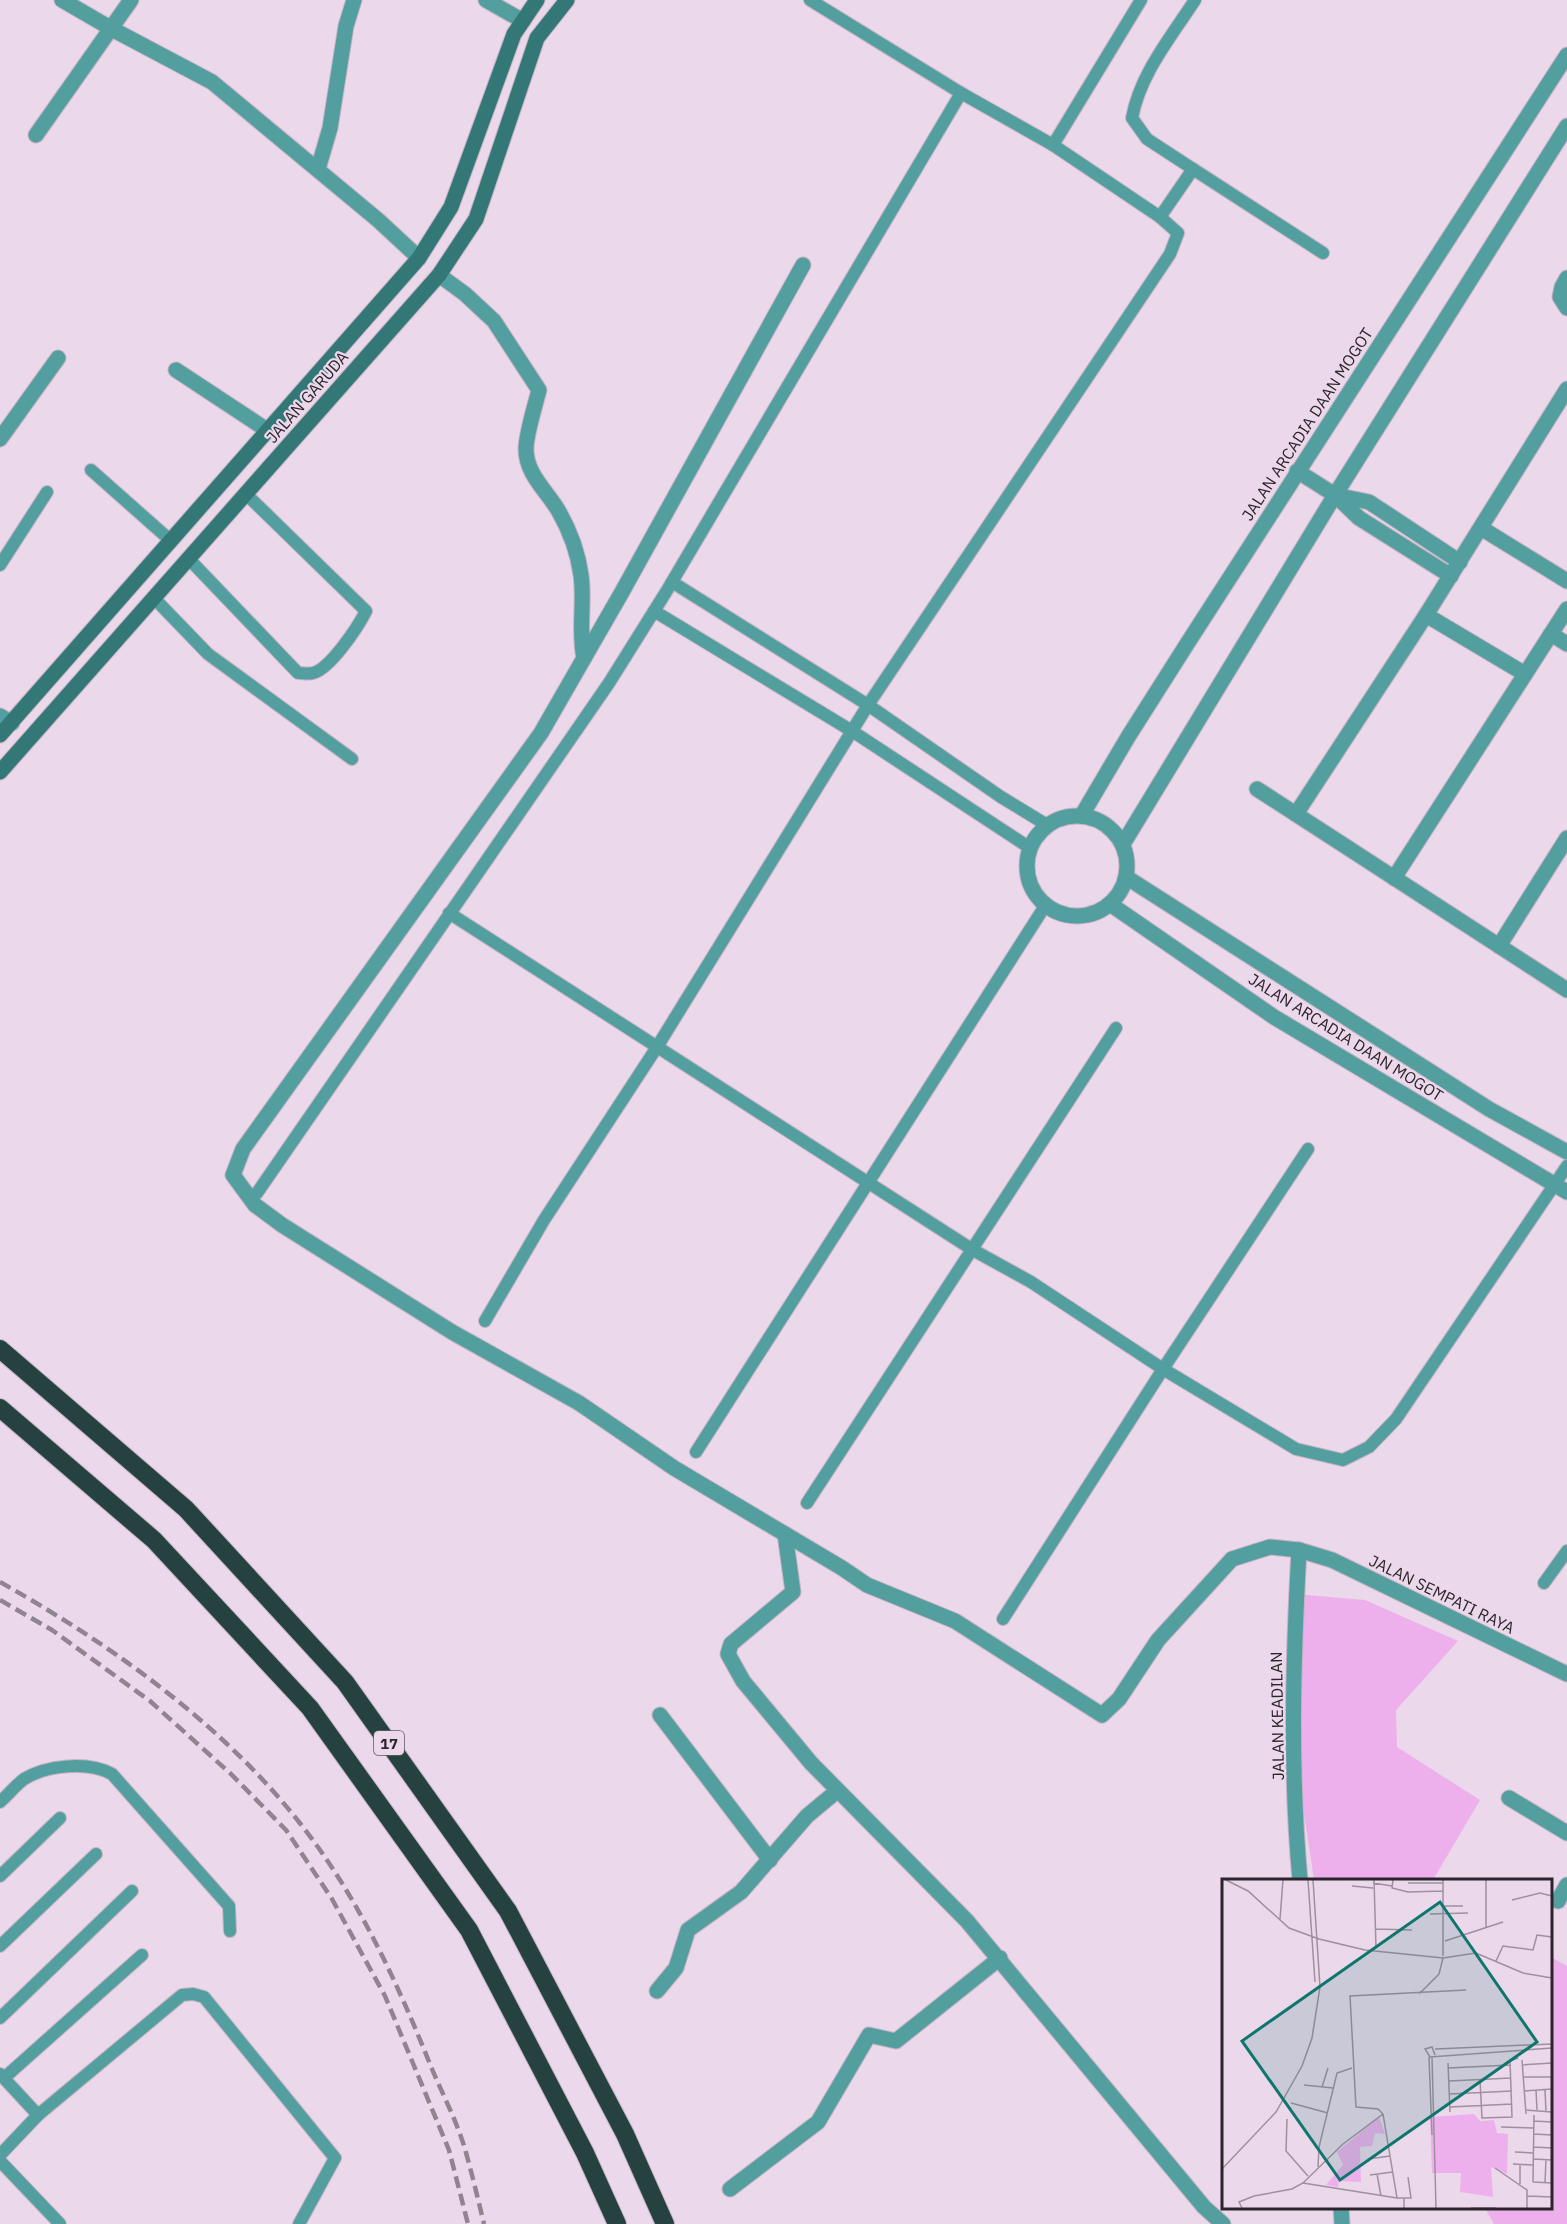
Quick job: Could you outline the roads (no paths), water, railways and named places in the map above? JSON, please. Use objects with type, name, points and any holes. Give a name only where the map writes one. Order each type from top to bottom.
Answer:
[{"type":"highway","name":"17","points":[[0,1349],[186,1509],[345,1682],[508,1911],[625,2134],[665,2224]]},
{"type":"highway","points":[[0,1408],[154,1540],[310,1708],[468,1930],[585,2153],[617,2224]]},
{"type":"main road","name":"JALAN GARUDA","points":[[0,735],[6,719],[170,540],[420,258],[450,207],[514,34],[537,0]]},
{"type":"main road","name":"JALAN GARUDA","points":[[0,772],[439,275],[476,219],[537,39],[567,0]]},
{"type":"main road","points":[[227,476],[246,494]]},
{"type":"main road","points":[[170,540],[188,558]]},
{"type":"street","points":[[62,0],[212,82],[318,169],[420,258]]},
{"type":"street","points":[[36,135],[131,0]]},
{"type":"street","points":[[318,169],[330,128],[346,26],[354,0]]},
{"type":"street","points":[[486,0],[523,21]]},
{"type":"street","name":"JALAN ARCADIA DAAN MOGOT","points":[[1082,815],[1128,737],[1297,471],[1567,55]]},
{"type":"street","points":[[1123,844],[1335,495],[1567,126]]},
{"type":"street","points":[[803,265],[541,734],[243,1149],[233,1175],[255,1205],[282,1225],[452,1332],[579,1403],[674,1468],[785,1534],[793,1592],[731,1644],[728,1654],[743,1681],[811,1763],[945,1898],[1000,1958],[1204,2207],[1223,2224]]},
{"type":"street","points":[[439,275],[465,294],[494,321],[539,390],[526,449],[529,466],[540,486],[557,508],[572,541],[581,575],[581,632],[584,658]]},
{"type":"street","points":[[1567,279],[1560,297],[1567,308]]},
{"type":"street","points":[[0,439],[58,358]]},
{"type":"street","points":[[176,370],[267,430]]},
{"type":"street","points":[[1296,814],[1460,562],[1567,389]]},
{"type":"street","points":[[1297,471],[1335,495],[1359,518],[1451,576]]},
{"type":"street","points":[[1335,495],[1369,502],[1460,562]]},
{"type":"street","points":[[1391,538],[1399,523]]},
{"type":"street","points":[[1480,528],[1567,581]]},
{"type":"street","points":[[1394,878],[1567,609]]},
{"type":"street","points":[[1426,615],[1526,674]]},
{"type":"street","points":[[1551,634],[1567,644]]},
{"type":"street","points":[[1257,789],[1567,990]]},
{"type":"street","points":[[1082,815],[1098,820],[1113,830],[1123,844],[1127,861],[1126,877],[1120,892],[1110,904],[1090,915],[1066,916],[1046,906],[1032,890],[1026,869],[1030,848],[1047,825],[1064,817],[1082,815]]},
{"type":"street","points":[[1499,946],[1567,838]]},
{"type":"street","name":"JALAN ARCADIA DAAN MOGOT","points":[[1126,877],[1489,1109],[1567,1152]]},
{"type":"street","name":"JALAN ARCADIA DAAN MOGOT","points":[[1110,904],[1274,1017],[1561,1188]]},
{"type":"street","name":"JALAN SEMPATI RAYA","points":[[785,1534],[867,1585],[955,1621],[1102,1715],[1119,1699],[1158,1640],[1232,1559],[1270,1547],[1299,1550],[1332,1560],[1567,1674]]},
{"type":"street","name":"JALAN KEADILAN","points":[[1299,1550],[1293,1656],[1300,1879]]},
{"type":"street","points":[[660,1715],[771,1860]]},
{"type":"street","points":[[657,1991],[676,1968],[688,1930],[741,1892],[807,1816],[837,1791]]},
{"type":"street","points":[[1509,1798],[1567,1833]]},
{"type":"street","points":[[1558,1901],[1567,1885]]},
{"type":"street","points":[[730,2189],[818,2122],[869,2035],[896,2041],[1000,1958]]},
{"type":"street","points":[[1341,2209],[1342,2224]]},
{"type":"lane","points":[[485,1320],[544,1220],[657,1047],[868,705],[1170,254],[1178,233],[1160,217],[1053,145],[961,93],[810,0]]},
{"type":"lane","points":[[1053,145],[1142,0]]},
{"type":"lane","points":[[1195,0],[1150,70],[1136,97],[1132,118],[1147,139],[1323,253]]},
{"type":"lane","points":[[257,1193],[609,683],[672,582],[961,93]]},
{"type":"lane","points":[[1160,217],[1193,169]]},
{"type":"lane","points":[[91,470],[170,540]]},
{"type":"lane","points":[[0,565],[47,492]]},
{"type":"lane","points":[[188,558],[298,673],[314,673],[332,660],[361,622],[366,611],[246,494]]},
{"type":"lane","points":[[672,582],[868,705],[1001,797],[1047,825]]},
{"type":"lane","points":[[153,597],[208,654],[352,759]]},
{"type":"lane","points":[[654,611],[852,731],[1030,848]]},
{"type":"lane","points":[[696,1452],[1046,906]]},
{"type":"lane","points":[[449,913],[973,1250],[1031,1282],[1163,1369],[1296,1449],[1343,1460],[1369,1447],[1396,1419],[1561,1188],[1567,1166]]},
{"type":"lane","points":[[807,1503],[1116,1028]]},
{"type":"lane","points":[[1003,1619],[1163,1369],[1308,1149]]},
{"type":"lane","points":[[1544,1583],[1567,1551]]},
{"type":"lane","points":[[0,1802],[24,1780],[43,1771],[61,1768],[102,1768],[112,1774],[229,1906],[230,1931]]},
{"type":"lane","points":[[0,1876],[60,1818]]},
{"type":"lane","points":[[0,1946],[96,1854]]},
{"type":"lane","points":[[0,2018],[132,1891]]},
{"type":"lane","points":[[38,2115],[2,2075],[142,1955]]},
{"type":"lane","points":[[0,2155],[38,2115],[182,1995],[193,1994],[204,1997],[334,2158],[299,2224]]},
{"type":"lane","points":[[0,2161],[60,2224]]},
{"type":"railway","points":[[0,1582],[122,1659],[199,1718],[268,1786],[299,1822],[320,1850],[358,1910],[405,2004],[458,2129],[468,2158],[484,2224]]},
{"type":"railway","points":[[0,1600],[52,1630],[150,1701],[231,1774],[286,1830],[332,1899],[385,1996],[449,2150],[468,2224]]}]
